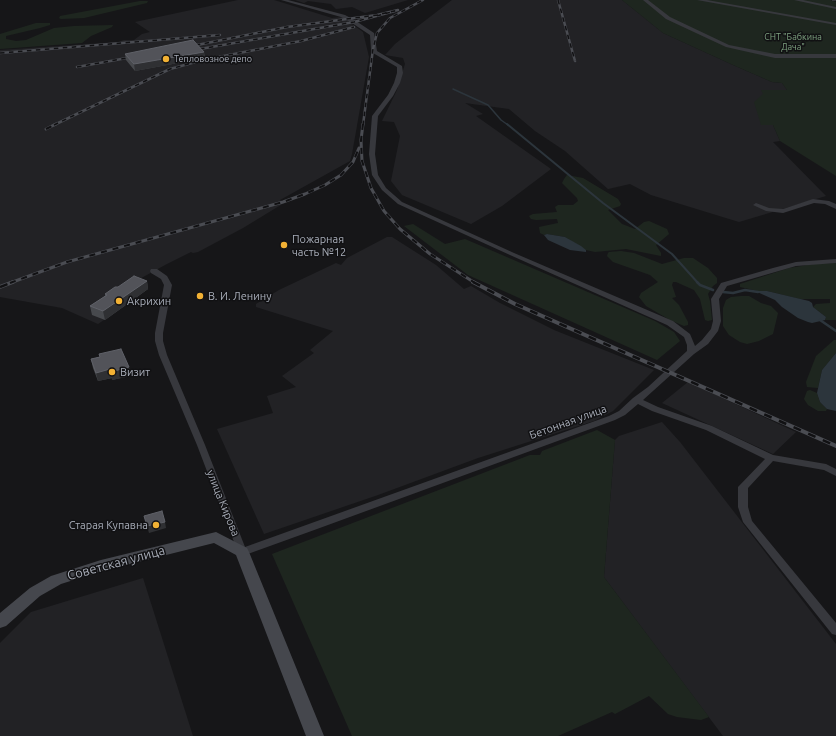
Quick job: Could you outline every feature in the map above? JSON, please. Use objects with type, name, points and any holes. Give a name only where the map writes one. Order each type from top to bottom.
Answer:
[{"type":"street","points":[[283,0],[343,16],[354,22],[372,34],[373,49],[375,52],[399,66],[400,73],[397,83],[390,96],[375,116],[372,154],[375,175],[384,190],[400,203],[670,323],[687,336],[691,344],[691,352]]},
{"type":"street","points":[[644,0],[668,18],[728,46],[775,56],[836,56]]},
{"type":"street","points":[[699,0],[836,24]]},
{"type":"street","points":[[796,0],[836,8]]},
{"type":"street","points":[[756,206],[768,210],[783,211],[813,202],[822,201],[836,207]]},
{"type":"street","name":"Бетонная улица","points":[[242,552],[314,528],[514,453],[601,423],[622,413],[704,342],[715,329],[717,321],[715,299],[721,287],[796,264],[836,261]]},
{"type":"street","name":"улица Кирова","points":[[154,272],[164,278],[168,285],[159,326],[160,347],[315,736]]},
{"type":"street","points":[[636,400],[655,409],[709,428],[771,458],[826,467],[836,473]]},
{"type":"street","points":[[771,458],[743,487],[743,507],[748,522],[836,631]]},
{"type":"street","name":"Советская улица","points":[[0,622],[26,599],[44,586],[72,574],[216,537],[242,552]]},
{"type":"shaded area","points":[[238,0],[274,0],[332,18],[342,17],[363,32],[369,57],[350,161],[280,200],[284,203],[243,228],[198,252],[191,252],[134,282],[132,301],[98,324],[62,308],[0,297],[0,50],[134,40],[142,34],[150,32],[135,22]]},
{"type":"shaded area","points":[[295,0],[408,0],[365,13],[352,7],[336,9],[331,4],[308,1],[304,3]]},
{"type":"shaded area","points":[[452,0],[622,0],[663,33],[772,82],[782,83],[787,90],[762,90],[764,94],[761,125],[773,125],[780,141],[773,142],[826,196],[739,222],[651,195],[630,184],[608,189],[565,151],[535,131],[509,109],[465,103],[483,114],[476,116],[551,169],[502,206],[471,224],[402,195],[391,181],[400,136],[394,122],[382,121],[397,90],[405,64],[403,58],[385,55],[395,44]]},
{"type":"shaded area","points":[[547,234],[565,237],[581,246],[586,250],[586,252],[570,250],[548,240],[544,235]]},
{"type":"shaded area","points":[[387,237],[392,237],[436,265],[464,289],[471,286],[500,303],[554,330],[654,370],[613,411],[594,421],[478,458],[378,495],[264,534],[217,429],[273,413],[267,396],[296,387],[282,376],[314,353],[310,350],[333,331],[256,307],[256,304],[279,290],[336,263],[341,265],[347,258]]},
{"type":"shaded area","points":[[755,291],[767,291],[809,301],[812,303],[813,307],[826,317],[825,320],[812,323],[798,318],[775,300]]},
{"type":"shaded area","points":[[836,353],[836,411],[827,409],[820,402],[817,393],[822,370]]},
{"type":"shaded area","points":[[688,382],[796,432],[773,454],[662,403]]},
{"type":"shaded area","points":[[662,422],[680,442],[836,644],[836,736],[723,736],[604,577],[615,440],[619,436]]},
{"type":"shaded area","points":[[143,578],[193,736],[0,736],[0,643],[31,612]]},
{"type":"green space","name":"СНТ \"Бабкина Дача\"","points":[[622,0],[830,0],[836,2],[836,176],[780,141],[773,125],[761,125],[754,102],[763,94],[761,90],[787,90],[782,83],[772,82],[663,33]]},
{"type":"green space","points":[[140,1],[148,1],[147,3],[84,18],[59,18],[60,16]]},
{"type":"green space","points":[[36,23],[50,23],[50,25],[6,36],[6,39],[16,41],[26,40],[54,28],[113,25],[112,27],[91,36],[82,43],[0,49],[0,34]]},
{"type":"green space","points":[[567,175],[583,178],[618,199],[621,204],[620,206],[608,210],[622,224],[635,229],[644,222],[649,221],[667,229],[669,234],[656,245],[661,253],[661,256],[626,249],[595,252],[586,250],[565,237],[547,234],[544,235],[540,233],[539,227],[558,223],[557,219],[536,220],[531,219],[529,216],[533,214],[557,212],[555,207],[558,205],[573,205],[578,201],[577,198],[562,183]]},
{"type":"green space","points":[[413,224],[445,244],[465,239],[655,321],[674,332],[680,341],[657,360],[468,275],[404,226]]},
{"type":"green space","points":[[621,251],[634,253],[662,264],[684,258],[693,258],[708,268],[717,278],[717,283],[708,294],[712,320],[705,320],[700,299],[694,290],[676,282],[673,282],[672,285],[676,297],[672,298],[679,305],[688,322],[688,325],[684,326],[670,320],[646,306],[639,297],[641,293],[658,282],[650,275],[613,262],[607,256],[609,252]]},
{"type":"green space","points":[[836,263],[836,320],[825,320],[826,317],[813,307],[816,304],[830,303],[830,299],[800,299],[767,291],[758,291],[740,287],[740,284],[789,268],[814,264]]},
{"type":"green space","points":[[749,296],[761,303],[771,306],[778,313],[773,334],[759,341],[747,344],[740,342],[729,335],[723,326],[723,308],[726,300],[731,297]]},
{"type":"green space","points":[[834,340],[836,340],[836,353],[822,370],[818,388],[807,387],[806,382],[816,356]]},
{"type":"green space","points":[[810,390],[817,393],[820,402],[827,409],[826,411],[818,411],[808,405],[804,399],[807,391]]},
{"type":"green space","points":[[597,430],[615,440],[604,577],[709,717],[701,720],[677,717],[668,714],[649,696],[615,714],[612,712],[558,736],[352,736],[272,554],[530,455],[540,455],[542,451]]},
{"type":"building","points":[[193,40],[204,52],[134,64],[125,54]]},
{"type":"building","points":[[134,276],[147,281],[103,311],[90,306],[107,295],[105,294],[115,287],[118,287]]},
{"type":"building","points":[[121,349],[129,367],[111,372],[110,369],[96,373],[91,359],[100,357],[99,354]]},
{"type":"building","points":[[162,511],[165,522],[147,526],[144,516]]},
{"type":"waterway","points":[[453,89],[488,105],[501,120],[508,125]]},
{"type":"waterway","points":[[507,124],[603,203],[672,254],[698,283]]},
{"type":"waterway","points":[[698,283],[713,290]]},
{"type":"waterway","points":[[723,292],[733,293],[745,290],[758,292]]},
{"type":"waterway","points":[[820,320],[836,331]]},
{"type":"railway","points":[[363,125],[373,49],[377,33],[390,18],[423,0]]},
{"type":"railway","points":[[558,0],[575,61]]},
{"type":"railway","points":[[187,47],[287,27],[377,15],[398,10]]},
{"type":"railway","points":[[200,49],[354,22],[395,11]]},
{"type":"railway","points":[[54,125],[170,69],[203,60],[301,41],[354,27]]},
{"type":"railway","points":[[0,53],[220,35]]},
{"type":"railway","points":[[77,67],[138,56]]},
{"type":"railway","points":[[363,124],[361,140],[362,161],[371,188],[384,211],[400,229],[430,254],[475,283]]},
{"type":"railway","points":[[46,129],[54,125]]},
{"type":"railway","points":[[10,283],[67,262],[283,202],[305,194],[325,185],[341,175],[353,162],[359,148]]},
{"type":"railway","points":[[0,287],[13,282]]},
{"type":"railway","points":[[473,282],[515,304],[836,446]]},
{"type":"place","name":"Тепловозное депо","points":[[166,59]]},
{"type":"place","name":"Пожарная часть №12","points":[[284,245]]},
{"type":"place","name":"В. И. Ленину","points":[[200,296]]},
{"type":"place","name":"Акрихин","points":[[119,301]]},
{"type":"place","name":"Визит","points":[[112,372]]},
{"type":"place","name":"Старая Купавна","points":[[156,525]]}]
